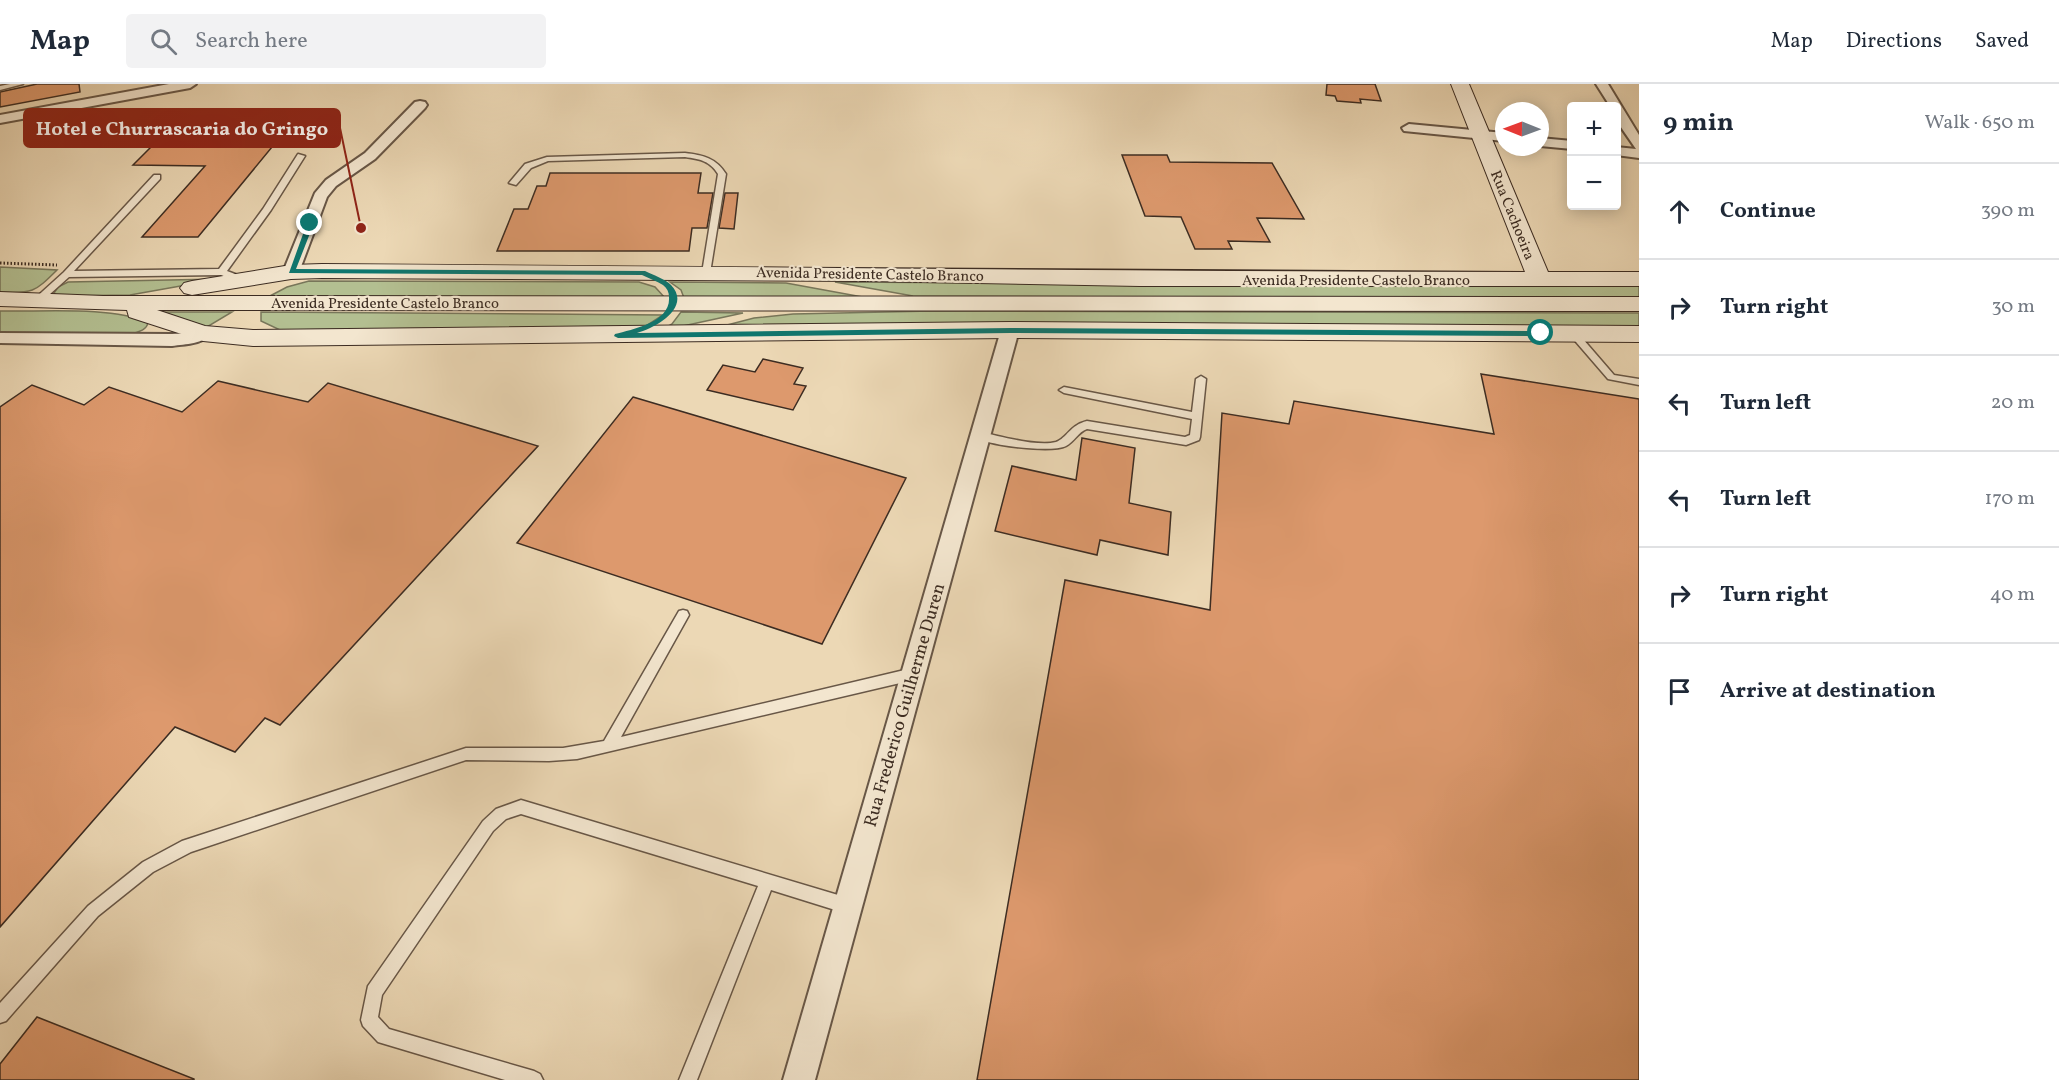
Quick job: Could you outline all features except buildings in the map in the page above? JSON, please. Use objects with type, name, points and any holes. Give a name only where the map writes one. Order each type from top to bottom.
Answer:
[{"type":"main road","name":"Rua Cachoeira","points":[[1460,84],[1540,280]]},
{"type":"main road","name":"Avenida Presidente Castelo Branco","points":[[103,303],[231,275],[322,271],[775,273],[1140,279],[1639,279]]},
{"type":"main road","points":[[203,333],[236,314],[248,302],[282,281],[322,271]]},
{"type":"main road","points":[[618,336],[648,328],[668,313],[673,303],[673,292],[666,284],[643,273]]},
{"type":"main road","points":[[775,273],[935,303]]},
{"type":"main road","points":[[231,275],[251,291],[248,302],[250,315],[257,327],[279,337]]},
{"type":"main road","name":"Avenida Presidente Castelo Branco","points":[[0,298],[103,303],[1639,304]]},
{"type":"main road","name":"Avenida Presidente Castelo Branco","points":[[103,303],[160,318],[203,333],[232,337],[618,336],[1010,330],[1639,334]]},
{"type":"main road","points":[[666,335],[792,303]]},
{"type":"street","points":[[0,119],[190,84]]},
{"type":"street","points":[[1602,84],[1613,102]]},
{"type":"street","points":[[291,272],[320,196],[331,183],[370,156],[420,105]]},
{"type":"street","points":[[1621,115],[1639,146]]},
{"type":"street","points":[[1409,128],[1495,136]]},
{"type":"street","points":[[1549,143],[1567,145]]},
{"type":"street","points":[[1621,152],[1639,154]]},
{"type":"street","name":"Avenida Presidente Castelo Branco","points":[[121,341],[150,333],[160,318]]},
{"type":"street","name":"Rua Frederico Guilherme Duren","points":[[799,1080],[1010,330]]},
{"type":"street","name":"Avenida Presidente Castelo Branco","points":[[0,338],[179,340],[203,333]]},
{"type":"lane","points":[[0,88],[20,84]]},
{"type":"lane","points":[[513,183],[528,166],[547,159],[685,155],[707,158],[717,164],[722,174],[706,273]]},
{"type":"lane","points":[[67,274],[231,275],[267,210],[301,156]]},
{"type":"lane","points":[[37,301],[67,274],[157,177]]},
{"type":"lane","points":[[1573,333],[1611,377],[1639,382]]},
{"type":"lane","points":[[980,436],[1029,445],[1053,446],[1061,444],[1076,428],[1087,425],[1186,441],[1195,437],[1201,379]]},
{"type":"lane","points":[[1064,390],[1196,416]]},
{"type":"lane","points":[[608,746],[682,615]]},
{"type":"lane","points":[[0,1015],[93,911],[148,867],[188,846],[466,754],[496,752],[550,756],[608,746],[913,674]]},
{"type":"lane","points":[[534,1080],[384,1036],[369,1020],[374,992],[488,826],[501,814],[521,807],[848,906]]},
{"type":"lane","points":[[688,1080],[766,882]]},
{"type":"green space","points":[[0,267],[57,270],[32,290],[0,292]]},
{"type":"green space","points":[[220,279],[130,295],[57,296],[54,293],[58,287],[68,282]]},
{"type":"green space","points":[[309,281],[639,282],[655,287],[665,298],[268,297],[287,287]]},
{"type":"green space","points":[[670,282],[786,283],[868,298],[684,298],[681,290]]},
{"type":"green space","points":[[835,282],[1639,286],[1639,299],[913,296]]},
{"type":"green space","points":[[0,311],[96,312],[132,317],[148,322],[144,329],[130,334],[0,333]]},
{"type":"green space","points":[[932,311],[1639,313],[1639,330],[704,331],[754,318],[793,314]]},
{"type":"green space","points":[[155,312],[232,312],[207,327]]},
{"type":"green space","points":[[261,312],[663,315],[646,326],[280,330],[261,321]]},
{"type":"green space","points":[[681,312],[743,313],[660,331],[672,324]]},
{"type":"place","name":"Hotel e Churrascaria do Gringo","points":[[361,228]]},
{"type":"route","points":[[310,223],[291,272],[643,273],[666,284],[673,292],[673,303],[668,313],[648,328],[618,336],[1010,330],[1541,333]]}]
